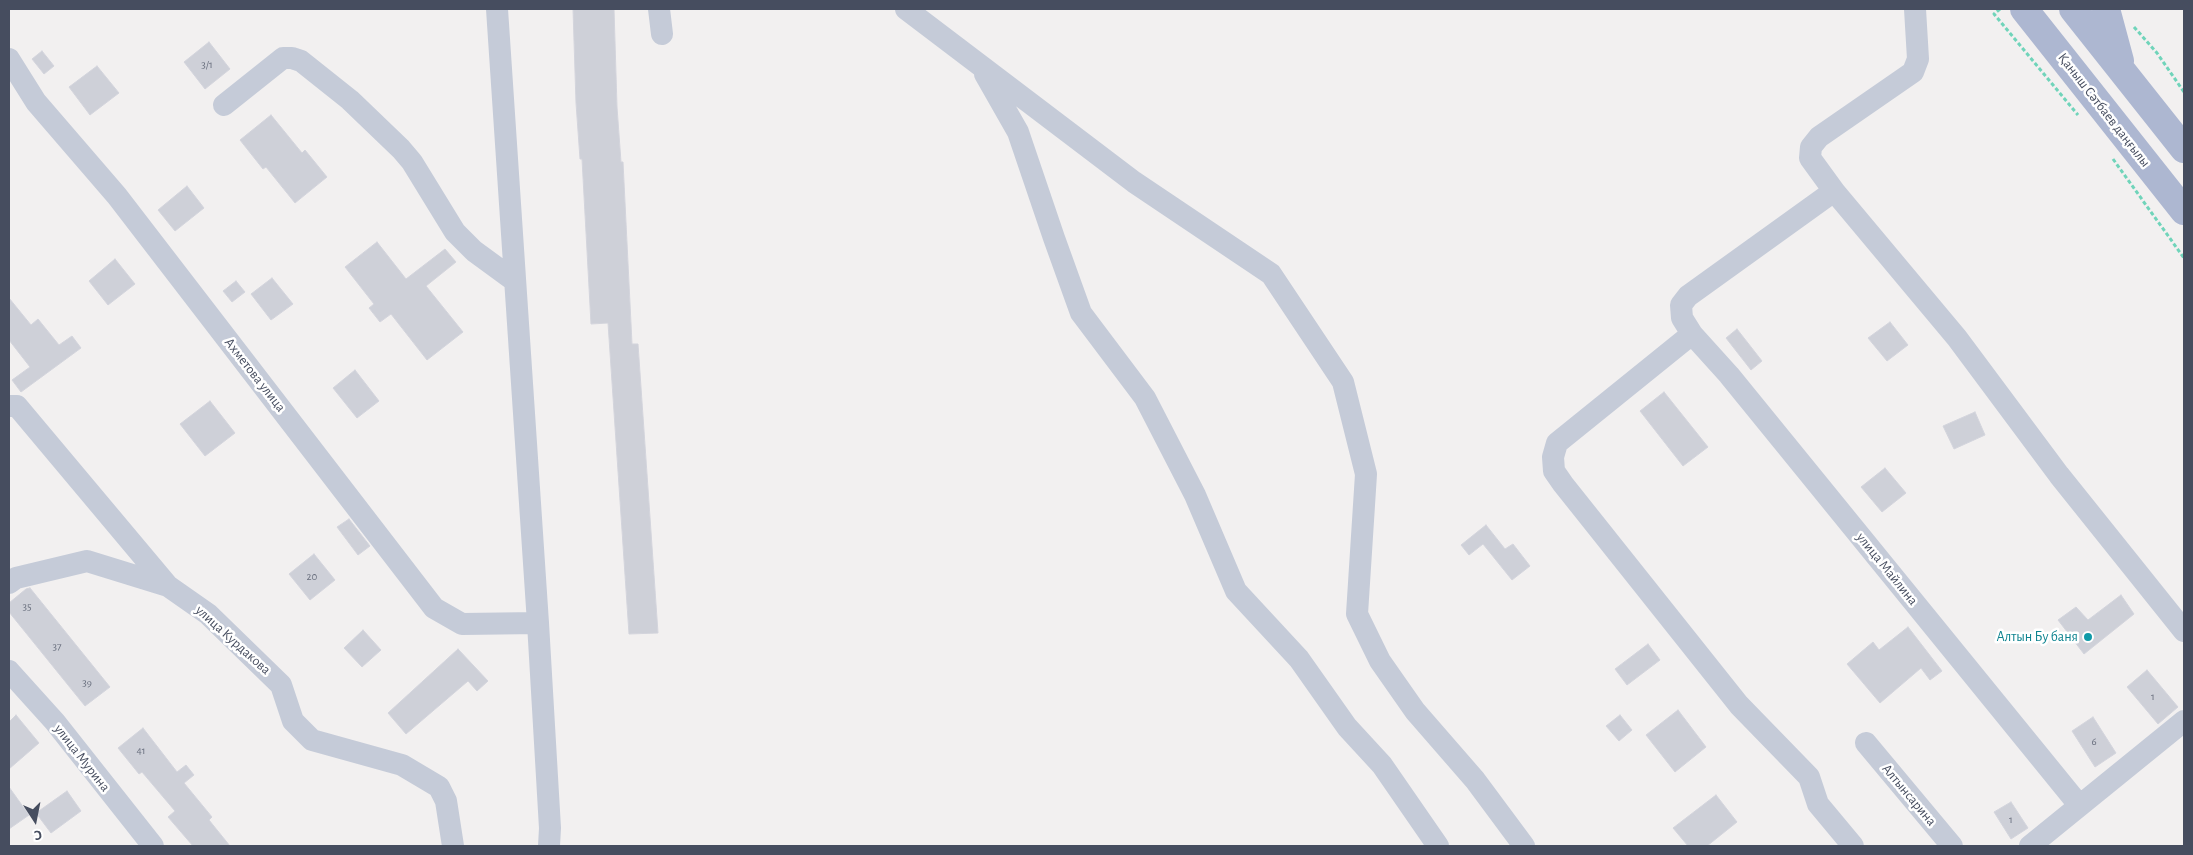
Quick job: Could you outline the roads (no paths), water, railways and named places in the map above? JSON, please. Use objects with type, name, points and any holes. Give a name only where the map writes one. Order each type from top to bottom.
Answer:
[{"type":"main road","name":"Қаныш Сәтбаев даңғылы","points":[[2024,9],[2184,211]]},
{"type":"main road","points":[[2073,9],[2184,149]]},
{"type":"main road","points":[[2106,9],[2123,70]]},
{"type":"street","points":[[497,9],[538,623],[550,828],[549,846]]},
{"type":"street","points":[[659,9],[662,34]]},
{"type":"street","points":[[906,9],[1134,182],[1270,274],[1343,382],[1366,474],[1357,614],[1380,661],[1410,704],[1475,780],[1524,846]]},
{"type":"street","points":[[1915,9],[1918,59],[1912,72],[1819,137],[1811,147],[1810,158],[1834,191],[1957,338],[2065,482],[2184,632]]},
{"type":"street","points":[[224,105],[283,58],[302,61],[350,100],[401,149],[412,162],[455,232],[474,251],[515,280]]},
{"type":"street","name":"Ахметова улица","points":[[9,59],[36,102],[117,196],[434,608],[462,624],[538,623]]},
{"type":"street","points":[[980,65],[1018,132],[1081,313],[1145,398],[1195,495],[1236,591],[1299,659],[1347,727],[1382,765],[1438,846]]},
{"type":"street","name":"улица Майлина","points":[[1834,191],[1688,296],[1682,305],[1682,318],[1692,334],[1728,375],[2079,805]]},
{"type":"street","points":[[1692,334],[1557,443],[1553,457],[1554,471],[1739,705],[1809,777],[1818,804],[1853,846]]},
{"type":"street","name":"улица Курдакова","points":[[9,406],[17,406],[168,586],[208,614],[281,685],[293,721],[312,740],[402,766],[439,788],[446,800],[453,846]]},
{"type":"street","points":[[9,583],[16,578],[87,561],[168,586]]},
{"type":"street","name":"улица Мурина","points":[[9,671],[55,722],[153,846]]},
{"type":"street","points":[[2030,846],[2184,721]]},
{"type":"street","name":"Алтынсарина","points":[[1866,743],[1952,846]]},
{"type":"place","name":"Алтын Бу баня","points":[[2088,637]]}]
